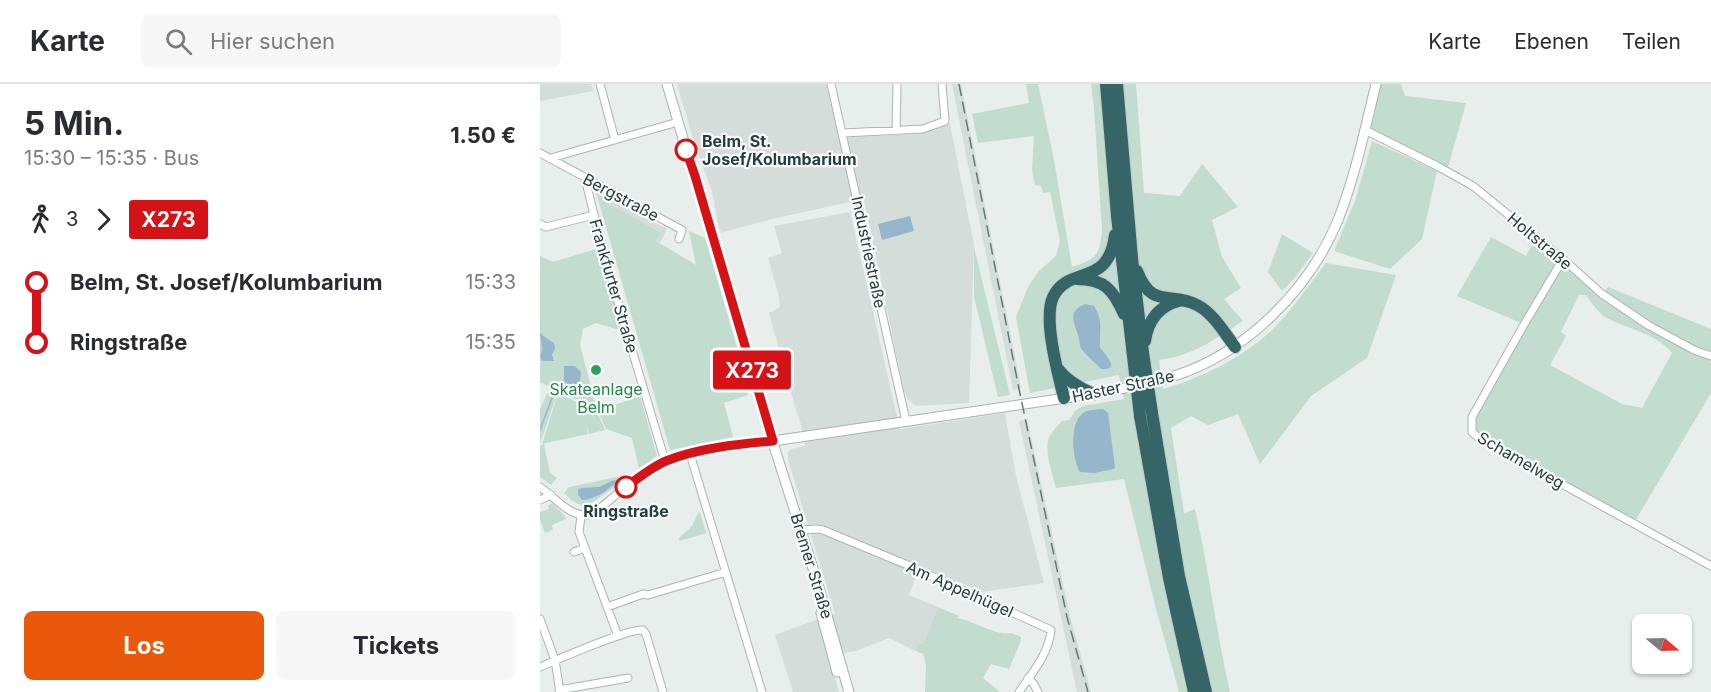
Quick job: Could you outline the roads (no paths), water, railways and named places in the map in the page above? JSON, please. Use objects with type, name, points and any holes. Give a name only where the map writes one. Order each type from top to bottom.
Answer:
[{"type":"highway","points":[[1106,84],[1128,323]]},
{"type":"highway","points":[[1117,84],[1138,355],[1169,578],[1194,692]]},
{"type":"highway","points":[[1064,398],[1050,333],[1049,311],[1053,297],[1059,288],[1105,265],[1112,252],[1117,216]]},
{"type":"highway","points":[[1132,258],[1140,278],[1154,295],[1199,306],[1212,316],[1235,346]]},
{"type":"highway","points":[[1076,279],[1088,279],[1108,287],[1116,296],[1128,323],[1138,355]]},
{"type":"highway","points":[[1138,355],[1153,317],[1171,303],[1181,301]]},
{"type":"highway","points":[[1057,368],[1074,384],[1094,394]]},
{"type":"highway","points":[[1146,414],[1179,576],[1206,692]]},
{"type":"street","points":[[600,84],[615,140]]},
{"type":"street","name":"Bremer Straße","points":[[667,84],[849,692]]},
{"type":"street","name":"Industriestraße","points":[[831,84],[906,421]]},
{"type":"street","points":[[896,131],[897,84]]},
{"type":"street","points":[[843,133],[922,129],[945,121],[942,84]]},
{"type":"street","name":"Haster Straße","points":[[773,441],[1094,394],[1174,376],[1205,363],[1235,346],[1284,303],[1321,254],[1338,220],[1376,84]]},
{"type":"street","name":"Bergstraße","points":[[551,158],[678,122]]},
{"type":"street","name":"Holtstraße","points":[[1365,130],[1473,186],[1563,259],[1602,294],[1648,326],[1694,350],[1711,356]]},
{"type":"street","name":"Bergstraße","points":[[540,153],[682,230],[679,240]]},
{"type":"street","name":"Frankfurter Straße","points":[[585,178],[626,332],[666,461]]},
{"type":"street","points":[[540,224],[546,227],[594,215]]},
{"type":"street","name":"Schamelweg","points":[[1563,259],[1472,417],[1472,432],[1480,439],[1711,566]]},
{"type":"street","points":[[540,487],[572,512],[588,516],[636,479],[666,461],[738,445],[773,441]]},
{"type":"street","name":"Bremer Straße","points":[[773,441],[775,465],[843,692]]},
{"type":"street","points":[[690,454],[762,692]]},
{"type":"street","points":[[540,500],[551,495]]},
{"type":"street","points":[[581,516],[579,532],[618,636]]},
{"type":"street","name":"Am Appelhügel","points":[[801,530],[823,530],[906,564],[1051,630],[1050,642],[1045,653],[1019,692]]},
{"type":"street","points":[[574,552],[585,548]]},
{"type":"street","points":[[607,607],[637,596],[648,595],[726,572]]},
{"type":"street","points":[[540,619],[555,660],[560,691],[628,678]]},
{"type":"street","points":[[540,667],[618,636],[638,629],[643,630],[663,692]]},
{"type":"street","points":[[1028,678],[1038,692]]},
{"type":"water","points":[[910,216],[914,231],[882,240],[878,224]]},
{"type":"water","points":[[1085,304],[1094,306],[1099,317],[1100,347],[1111,364],[1111,367],[1107,369],[1101,369],[1080,346],[1073,317],[1076,310]]},
{"type":"water","points":[[540,333],[554,343],[555,348],[552,355],[554,361],[542,361],[540,357],[542,350]]},
{"type":"water","points":[[564,366],[575,366],[581,372],[579,387],[569,387],[564,381]]},
{"type":"water","points":[[1103,409],[1108,413],[1115,467],[1094,473],[1080,472],[1073,444],[1077,421],[1085,412]]},
{"type":"water","points":[[614,480],[617,481],[606,491],[587,500],[582,500],[578,495],[578,490],[581,488],[599,487]]},
{"type":"waterway","points":[[559,386],[564,381]]},
{"type":"waterway","points":[[540,430],[557,387]]},
{"type":"railway","points":[[959,84],[1067,617],[1088,692]]},
{"type":"place","name":"Belm, St. Josef/Kolumbarium","points":[[686,150]]},
{"type":"place","name":"Skateanlage Belm","points":[[596,370]]},
{"type":"place","name":"Ringstraße","points":[[626,487]]}]
